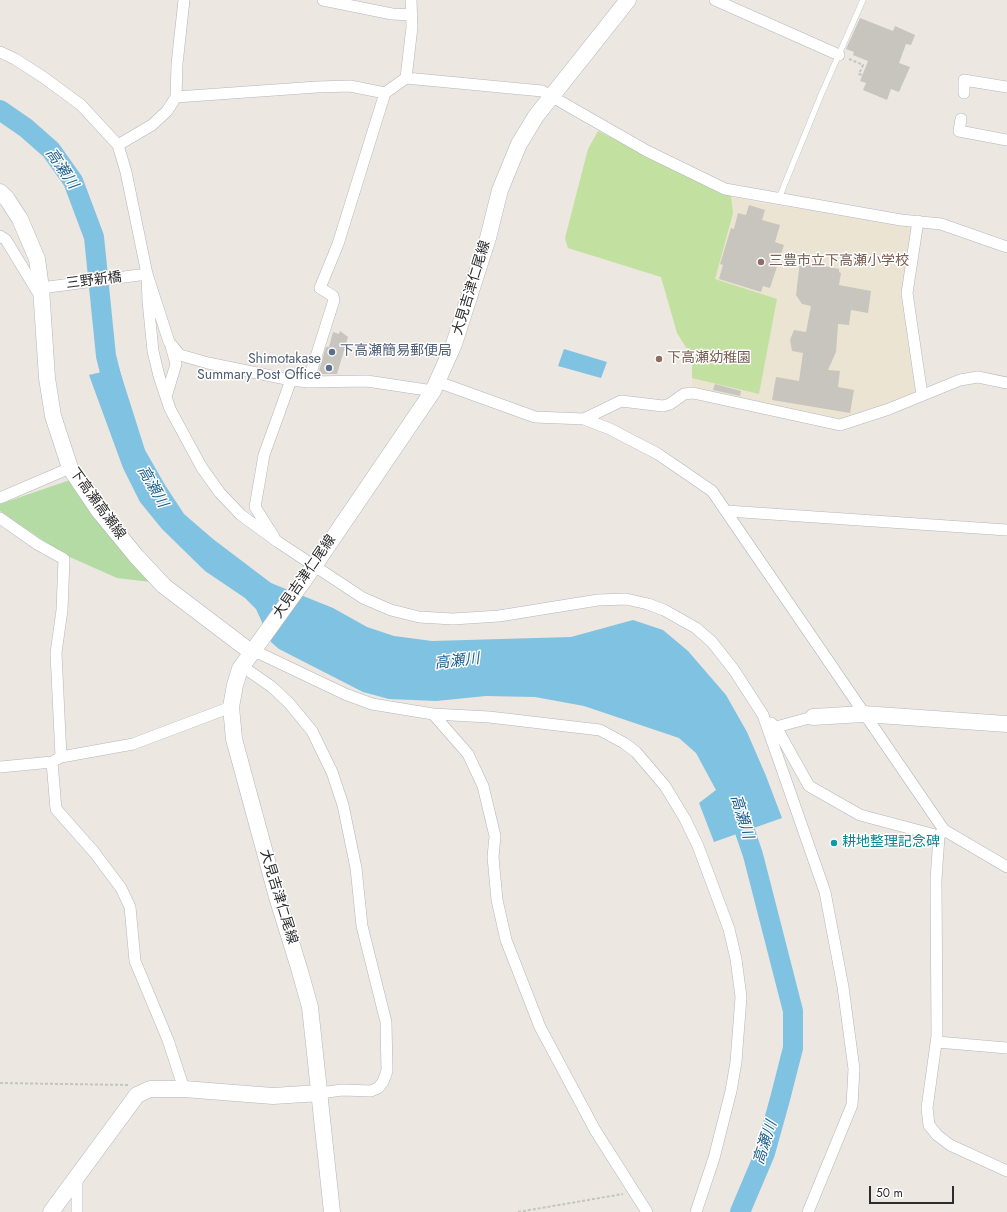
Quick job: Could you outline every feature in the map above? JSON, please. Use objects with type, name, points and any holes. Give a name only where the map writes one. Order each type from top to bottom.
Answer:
[{"type":"main road","name":"大見吉津仁尾線","points":[[332,1212],[310,1007],[300,968],[276,897],[234,739],[231,707],[235,685],[240,669],[251,652],[314,566],[435,386],[454,344],[506,172],[524,134],[551,97],[628,0]]},
{"type":"main road","name":"下高瀬高瀬線","points":[[0,192],[7,199],[20,219],[37,258],[41,288],[47,378],[53,416],[70,468],[99,511],[136,556],[164,586],[251,652]]},
{"type":"main road","points":[[813,717],[863,714],[1007,724]]},
{"type":"main road","points":[[51,1212],[137,1094],[150,1089],[184,1089],[273,1096],[320,1093]]},
{"type":"street","points":[[118,145],[152,125],[167,111],[176,97],[177,64],[184,0]]},
{"type":"street","points":[[323,0],[392,14],[412,15]]},
{"type":"street","points":[[406,78],[412,15],[411,0]]},
{"type":"street","points":[[716,0],[839,55]]},
{"type":"street","points":[[0,52],[15,59],[38,74],[81,105],[118,145],[126,172],[147,274],[176,364],[166,398]]},
{"type":"street","points":[[308,382],[334,300],[333,296],[320,288],[338,244],[385,93],[406,78],[542,91],[647,152],[725,189],[941,224],[1007,247]]},
{"type":"street","points":[[964,93],[964,80],[1007,87]]},
{"type":"street","points":[[176,97],[318,86],[350,86],[385,93]]},
{"type":"street","points":[[961,119],[959,131],[1007,140]]},
{"type":"street","points":[[918,221],[907,293],[922,395]]},
{"type":"street","points":[[0,236],[6,240],[37,291],[41,288]]},
{"type":"street","points":[[147,274],[153,351],[159,376],[170,409],[202,468],[220,493],[241,515],[278,542],[363,598],[391,610],[419,617],[453,619],[499,616],[598,600],[626,599],[648,604],[696,628],[712,642],[734,670],[763,715],[825,892],[843,987],[854,1069],[852,1105],[808,1212]]},
{"type":"street","name":"三野新橋","points":[[41,288],[147,274]]},
{"type":"street","points":[[170,342],[180,355],[208,363],[291,380],[308,382],[367,381],[435,386],[535,417],[584,419],[658,454],[712,491],[727,511],[942,833],[936,880],[937,1042],[927,1108],[929,1125],[937,1135],[950,1145],[1007,1171]]},
{"type":"street","points":[[584,419],[621,402],[663,406],[670,404],[684,394],[693,394],[840,425],[889,409],[960,380],[978,377],[1007,383]]},
{"type":"street","points":[[278,542],[255,507],[264,455],[291,380]]},
{"type":"street","points":[[0,498],[70,468]]},
{"type":"street","points":[[727,511],[1007,530]]},
{"type":"street","points":[[0,518],[37,544],[64,559],[62,610],[56,653],[56,809],[94,852],[121,888],[130,907],[135,961],[168,1040],[184,1089]]},
{"type":"street","points":[[251,652],[261,654],[345,694],[372,704],[433,714],[489,717],[600,730],[624,743],[636,752],[665,786],[685,819],[698,846],[729,929],[736,960],[741,997],[736,1062],[731,1091],[714,1158],[696,1212]]},
{"type":"street","points":[[240,669],[249,671],[272,687],[290,703],[312,731],[332,772],[343,805],[356,868],[362,926],[386,1022],[387,1071],[383,1082],[378,1088],[371,1091],[342,1090],[320,1093]]},
{"type":"street","points":[[0,767],[57,760],[133,744],[231,707]]},
{"type":"street","points":[[433,714],[468,754],[483,786],[494,836],[493,857],[497,900],[506,940],[540,1028],[595,1130],[647,1212]]},
{"type":"street","points":[[763,715],[776,727],[809,786],[860,815],[942,833],[1007,867]]},
{"type":"street","points":[[776,727],[813,717]]},
{"type":"street","points":[[937,1042],[1007,1048]]},
{"type":"street","points":[[77,1176],[77,1212]]},
{"type":"lane","points":[[779,198],[863,0]]},
{"type":"path","points":[[839,55],[863,65],[859,74],[863,75]]},
{"type":"path","points":[[0,1083],[137,1086],[146,1091]]},
{"type":"path","points":[[518,1212],[634,1192]]},
{"type":"shaded area","name":"三豊市立下高瀬小学校","points":[[598,131],[731,196],[759,203],[910,224],[913,230],[903,295],[917,394],[848,420],[692,389],[692,357],[677,333],[661,277],[568,248],[565,238],[588,149]]},
{"type":"green space","points":[[598,131],[731,196],[733,213],[715,279],[777,299],[759,394],[692,378],[692,357],[677,333],[661,277],[568,248],[565,238],[588,149]]},
{"type":"green space","points":[[73,479],[151,582],[117,578],[63,554],[0,511],[0,504]]},
{"type":"water","points":[[564,349],[607,362],[601,378],[558,366]]},
{"type":"water","points":[[119,368],[145,450],[184,514],[213,539],[271,583],[333,608],[367,627],[394,636],[432,641],[571,637],[633,620],[663,630],[688,651],[726,695],[747,732],[782,818],[714,842],[699,803],[716,790],[696,753],[679,738],[584,706],[535,697],[486,696],[436,701],[389,699],[363,692],[279,649],[271,642],[256,609],[245,598],[205,571],[162,529],[140,502],[123,468],[89,375]]},
{"type":"building","points":[[860,18],[893,31],[895,26],[915,35],[911,45],[906,44],[899,63],[910,67],[899,92],[891,89],[887,100],[863,90],[866,83],[860,81],[868,61],[853,55],[854,52],[846,49]]},
{"type":"building","points":[[749,205],[765,210],[762,220],[780,225],[775,242],[784,245],[770,288],[763,286],[761,292],[719,279],[723,265],[720,264],[731,228],[734,229],[738,213],[746,215]]},
{"type":"building","points":[[800,261],[839,269],[839,272],[841,273],[839,285],[871,291],[868,313],[851,310],[849,325],[838,324],[836,352],[828,370],[840,371],[838,387],[854,390],[850,413],[772,400],[776,377],[799,381],[803,353],[792,351],[790,340],[794,330],[806,332],[811,306],[802,304],[796,295]]},
{"type":"building","name":"下高瀬簡易郵便局","points":[[340,331],[348,337],[337,374],[318,374],[326,347],[329,347],[333,332],[339,334]]},
{"type":"building","points":[[715,384],[741,391],[740,396],[713,390]]},
{"type":"waterway","name":"高瀬川","points":[[0,110],[26,128],[51,150],[73,181],[94,237],[106,356],[116,396]]},
{"type":"waterway","name":"高瀬川","points":[[736,805],[753,855],[793,1011],[793,1048],[780,1099],[765,1153],[740,1212]]},
{"type":"place","name":"三豊市立下高瀬小学校","points":[[761,262]]},
{"type":"place","name":"下高瀬簡易郵便局","points":[[332,352]]},
{"type":"place","name":"下高瀬幼稚園","points":[[659,359]]},
{"type":"place","name":"Shimotakase Summary Post Office","points":[[329,368]]},
{"type":"place","name":"耕地整理記念碑","points":[[834,843]]}]
